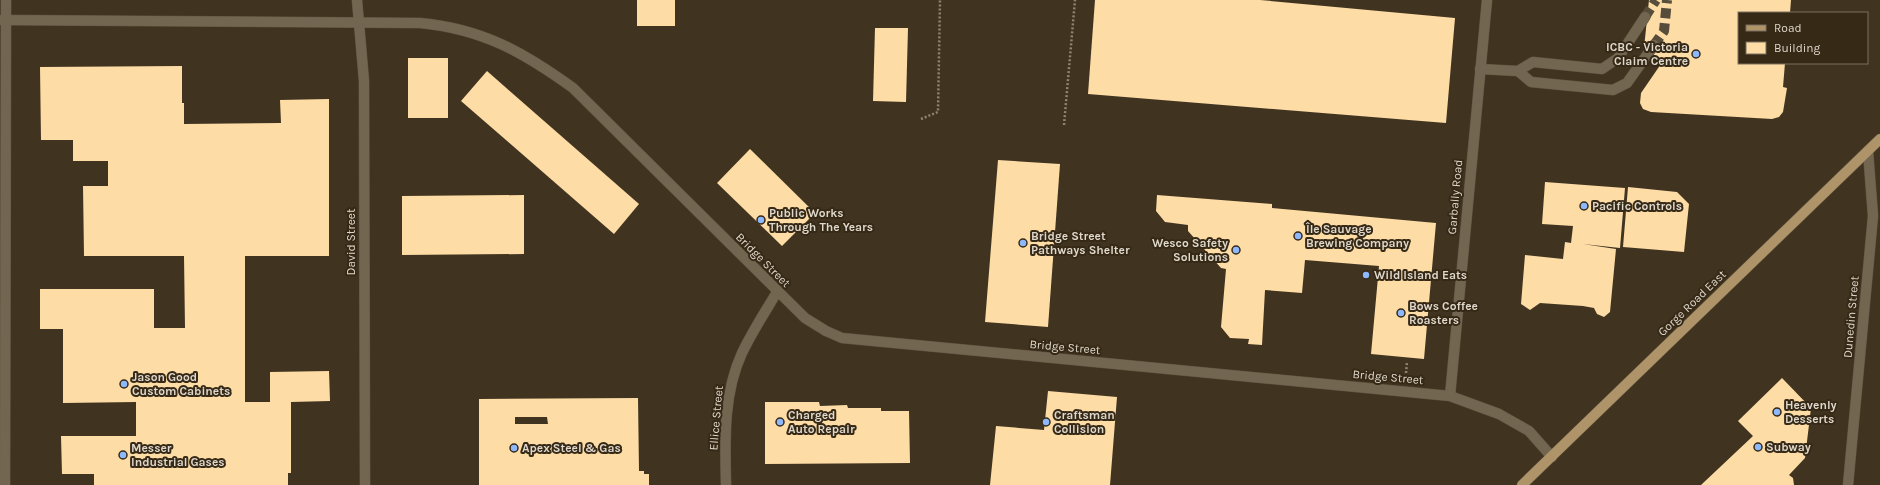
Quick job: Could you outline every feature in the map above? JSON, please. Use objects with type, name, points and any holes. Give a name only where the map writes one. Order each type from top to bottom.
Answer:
[{"type":"main road","name":"Gorge Road East","points":[[1522,485],[1880,139]]},
{"type":"street","points":[[5,485],[3,20],[6,0]]},
{"type":"street","name":"David Street","points":[[357,0],[364,88],[365,485]]},
{"type":"street","name":"Garbally Road","points":[[1450,396],[1487,0]]},
{"type":"street","points":[[1480,69],[1518,71],[1533,62],[1602,68],[1618,58],[1645,17]]},
{"type":"street","name":"Bridge Street","points":[[3,20],[420,23],[446,25],[467,30],[503,44],[537,62],[573,88],[777,292],[805,318],[826,331],[842,338],[1450,396],[1499,414],[1529,431],[1552,457]]},
{"type":"street","points":[[1518,71],[1531,82],[1613,90],[1627,83],[1654,45]]},
{"type":"street","name":"Dunedin Street","points":[[1848,485],[1873,216],[1868,152]]},
{"type":"street","name":"Ellice Street","points":[[726,485],[726,418],[729,394],[734,373],[742,352],[777,292]]},
{"type":"path","points":[[921,119],[938,112],[940,0]]},
{"type":"path","points":[[1064,125],[1075,0]]},
{"type":"building","points":[[637,0],[675,0],[675,26],[637,26]]},
{"type":"building","points":[[1095,0],[1260,0],[1455,18],[1446,123],[1088,94]]},
{"type":"building","name":"ICBC - Victoria Claim Centre","points":[[1649,0],[1791,0],[1790,12],[1738,12],[1738,64],[1785,64],[1783,87],[1787,88],[1783,112],[1779,117],[1772,119],[1651,112],[1643,109],[1640,103],[1641,93],[1663,61],[1644,48]]},
{"type":"building","points":[[875,28],[908,28],[906,102],[873,101]]},
{"type":"building","points":[[408,58],[448,58],[448,118],[408,118]]},
{"type":"building","points":[[182,66],[182,103],[184,103],[184,124],[281,123],[280,100],[329,99],[329,256],[245,256],[245,402],[270,402],[270,372],[329,371],[330,401],[291,402],[291,473],[288,473],[288,485],[94,485],[94,474],[62,474],[61,436],[136,436],[136,402],[63,403],[63,329],[40,329],[40,289],[154,289],[154,328],[185,328],[184,256],[84,256],[83,186],[108,186],[108,161],[73,161],[73,140],[41,140],[40,67]]},
{"type":"building","points":[[487,71],[639,204],[614,234],[461,101]]},
{"type":"building","points":[[750,149],[815,213],[782,246],[717,183]]},
{"type":"building","name":"Bridge Street Pathways Shelter","points":[[998,160],[1060,164],[1048,327],[985,322]]},
{"type":"building","points":[[1545,182],[1625,188],[1620,248],[1583,244],[1616,249],[1610,312],[1604,317],[1597,314],[1594,308],[1583,306],[1540,303],[1530,310],[1521,304],[1525,255],[1563,259],[1565,242],[1571,243],[1573,226],[1542,224]]},
{"type":"building","points":[[1628,187],[1677,192],[1689,204],[1684,252],[1623,247]]},
{"type":"building","points":[[524,195],[524,254],[402,255],[402,196]]},
{"type":"building","points":[[1157,195],[1272,204],[1272,208],[1436,223],[1424,359],[1371,354],[1379,266],[1305,260],[1302,293],[1265,290],[1262,345],[1248,344],[1249,339],[1230,338],[1221,327],[1226,269],[1221,268],[1188,231],[1188,225],[1165,222],[1156,211]]},
{"type":"building","points":[[1782,378],[1811,408],[1805,458],[1789,475],[1793,478],[1794,485],[1701,485],[1753,436],[1738,421]]},
{"type":"building","points":[[1048,391],[1117,397],[1110,485],[990,485],[996,426],[1044,430]]},
{"type":"building","points":[[638,398],[639,471],[644,471],[644,474],[649,474],[649,485],[479,485],[479,399]],"holes":[[[515,417],[547,417],[548,424],[515,424]]]},
{"type":"building","points":[[765,402],[819,402],[820,406],[847,405],[848,408],[881,408],[881,411],[909,411],[910,463],[765,464]]},
{"type":"tunnel","points":[[1645,17],[1656,0]]},
{"type":"tunnel","points":[[1654,45],[1664,31],[1667,0]]},
{"type":"place","name":"ICBC - Victoria Claim Centre","points":[[1696,54]]},
{"type":"place","name":"Pacific Controls","points":[[1584,206]]},
{"type":"place","name":"Public Works Through The Years","points":[[761,220]]},
{"type":"place","name":"Île Sauvage Brewing Company","points":[[1298,236]]},
{"type":"place","name":"Bridge Street Pathways Shelter","points":[[1023,243]]},
{"type":"place","name":"Wesco Safety Solutions","points":[[1236,250]]},
{"type":"place","name":"Wild Island Eats","points":[[1366,275]]},
{"type":"place","name":"Bows Coffee Roasters","points":[[1401,313]]},
{"type":"place","name":"Jason Good Custom Cabinets","points":[[124,384]]},
{"type":"place","name":"Heavenly Desserts","points":[[1777,412]]},
{"type":"place","name":"Charged Auto Repair","points":[[780,422]]},
{"type":"place","name":"Craftsman Collision","points":[[1046,422]]},
{"type":"place","name":"Subway","points":[[1758,447]]},
{"type":"place","name":"Apex Steel & Gas","points":[[514,448]]},
{"type":"place","name":"Messer Industrial Gases","points":[[123,455]]}]
